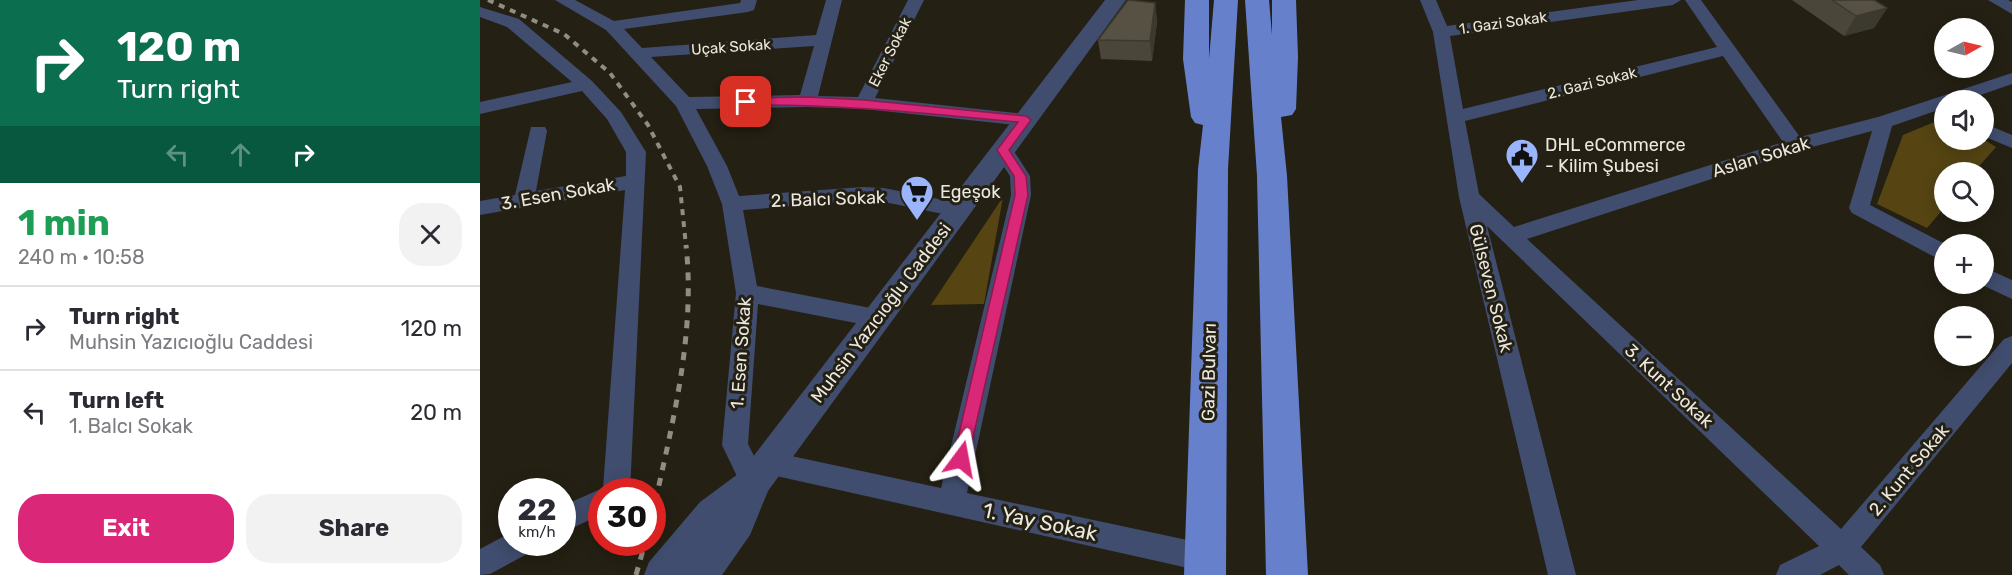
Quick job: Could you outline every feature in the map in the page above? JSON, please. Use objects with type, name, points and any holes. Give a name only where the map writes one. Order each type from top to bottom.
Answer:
[{"type":"highway","name":"Gazi Bulvarı","points":[[1197,0],[1196,59],[1213,169]]},
{"type":"highway","name":"Gazi Bulvarı","points":[[1205,566],[1213,169],[1226,0]]},
{"type":"highway","points":[[1272,176],[1283,99],[1284,0]]},
{"type":"highway","points":[[1258,14],[1272,176],[1287,575]]},
{"type":"street","name":"1. Esen Sokak","points":[[563,0],[612,26],[640,53],[684,103],[717,166],[732,204],[747,293],[735,445],[761,472]]},
{"type":"street","points":[[612,26],[748,7],[749,0]]},
{"type":"street","points":[[808,101],[834,0]]},
{"type":"street","name":"Eker Sokak","points":[[864,103],[916,0]]},
{"type":"street","name":"Muhsin Yazıcıoğlu Caddesi","points":[[700,575],[738,523],[761,472],[1116,0]]},
{"type":"street","name":"Gülseven Sokak","points":[[1428,0],[1441,32],[1469,197],[1562,575]]},
{"type":"street","name":"1. Gazi Sokak","points":[[1441,32],[1673,0]]},
{"type":"street","points":[[1693,0],[1795,145]]},
{"type":"street","points":[[1996,0],[2012,9]]},
{"type":"street","points":[[480,12],[513,23],[586,85],[614,116],[636,152],[617,478]]},
{"type":"street","name":"Uçak Sokak","points":[[640,53],[823,40]]},
{"type":"street","name":"2. Gazi Sokak","points":[[1456,117],[1729,49]]},
{"type":"street","name":"Aslan Sokak","points":[[1981,90],[2012,78]]},
{"type":"street","points":[[480,108],[586,85]]},
{"type":"street","points":[[684,103],[808,101],[864,103],[1026,120]]},
{"type":"street","name":"Aslan Sokak","points":[[1511,236],[1795,145],[1934,108]]},
{"type":"street","points":[[1884,122],[1859,208],[1934,249]]},
{"type":"street","points":[[524,200],[538,131]]},
{"type":"street","points":[[1994,134],[2012,142]]},
{"type":"street","points":[[951,503],[1021,195],[1020,176],[1003,150]]},
{"type":"street","name":"3. Esen Sokak","points":[[480,208],[636,181]]},
{"type":"street","name":"2. Balcı Sokak","points":[[732,204],[863,194],[884,195],[958,210]]},
{"type":"street","name":"3. Kunt Sokak","points":[[1469,197],[1870,575]]},
{"type":"street","points":[[1994,280],[2012,290]]},
{"type":"street","points":[[747,293],[876,318]]},
{"type":"street","name":"2. Kunt Sokak","points":[[1790,575],[1842,549],[2012,346]]},
{"type":"street","name":"Muhsin Yazıcıoğlu Caddesi","points":[[662,575],[711,514],[761,472]]},
{"type":"street","name":"1. Yay Sokak","points":[[761,472],[951,503],[1205,566]]},
{"type":"street","points":[[480,564],[498,554]]},
{"type":"shaded area","points":[[1934,122],[1934,150],[1993,150],[1983,162],[1934,162],[1934,220],[1927,228],[1877,204],[1903,135]]},
{"type":"shaded area","points":[[1003,197],[984,304],[931,305]]},
{"type":"building","points":[[1128,0],[1155,3],[1150,41],[1098,40]]},
{"type":"building","points":[[1832,0],[1874,0],[1887,8],[1856,16]]},
{"type":"railway","points":[[488,0],[564,34],[610,73],[648,125],[680,187],[686,246]]},
{"type":"railway","points":[[660,478],[685,348],[688,314],[686,245]]},
{"type":"railway","points":[[636,575],[641,556]]},
{"type":"place","name":"DHL eCommerce - Kilim Şubesi","points":[[1522,184]]},
{"type":"place","name":"Egeşok","points":[[917,221]]},
{"type":"route","points":[[746,102],[864,103],[1026,120],[1003,150],[1020,176],[1021,195],[961,459]]}]
